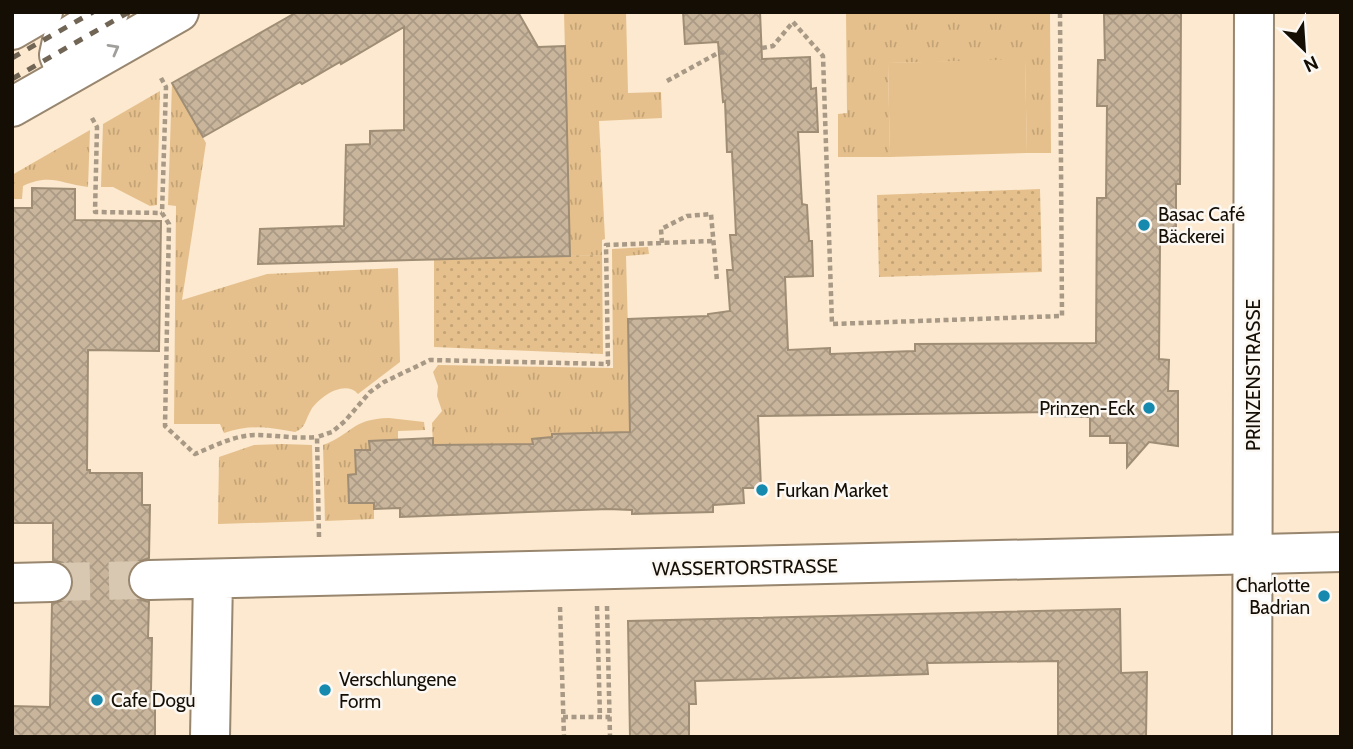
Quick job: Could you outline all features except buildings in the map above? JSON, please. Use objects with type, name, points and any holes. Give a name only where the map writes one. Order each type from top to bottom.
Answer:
[{"type":"street","points":[[12,30],[43,12]]},
{"type":"street","points":[[67,75],[59,55],[62,41],[109,12]]},
{"type":"street","points":[[12,107],[179,12]]},
{"type":"street","name":"PRINZENSTRASSE","points":[[1252,737],[1254,12]]},
{"type":"street","name":"WASSERTORSTRASSE","points":[[149,580],[1341,552]]},
{"type":"street","points":[[210,737],[213,579]]},
{"type":"street","points":[[12,583],[52,582]]},
{"type":"path","points":[[762,48],[773,46],[793,22],[823,56],[832,324],[1062,316],[1060,12]]},
{"type":"path","points":[[667,81],[718,53],[728,52]]},
{"type":"path","points":[[161,78],[166,87],[162,214],[169,225],[165,426],[195,454],[227,440],[252,435],[298,439],[332,432],[369,392],[430,360],[608,364],[606,245],[713,241]]},
{"type":"path","points":[[92,118],[97,127],[95,212],[162,214]]},
{"type":"path","points":[[662,243],[661,229],[687,216],[711,214],[717,281]]},
{"type":"path","points":[[317,437],[319,576]]},
{"type":"path","points":[[560,571],[564,737]]},
{"type":"path","points":[[598,622],[600,717]]},
{"type":"path","points":[[607,622],[610,737]]},
{"type":"path","points":[[563,718],[610,717]]},
{"type":"green space","points":[[564,12],[626,12],[628,93],[661,92],[662,118],[599,121],[605,239],[602,240],[602,255],[570,256]]},
{"type":"green space","points":[[846,12],[1050,12],[1051,153],[1027,153],[1025,60],[888,63],[890,157],[838,157],[838,114],[847,113]]},
{"type":"green space","points":[[1025,59],[1027,153],[890,157],[888,63]]},
{"type":"green space","points":[[172,83],[206,143],[182,300],[267,274],[398,268],[400,362],[358,394],[346,388],[326,395],[311,410],[303,426],[295,432],[259,427],[224,433],[220,424],[174,424],[176,206],[168,205]]},
{"type":"green space","points":[[160,91],[157,205],[150,206],[113,187],[101,187],[103,124]]},
{"type":"green space","points":[[90,130],[88,187],[41,180],[23,186],[22,199],[12,199],[12,175]]},
{"type":"green space","points":[[1040,189],[1042,272],[879,277],[877,195]]},
{"type":"green space","points":[[648,247],[649,254],[626,256],[631,442],[579,433],[552,434],[552,437],[533,439],[533,444],[433,445],[432,423],[442,411],[433,372],[438,365],[613,368],[612,249]]},
{"type":"green space","points":[[602,255],[603,354],[434,347],[434,258]]},
{"type":"green space","points":[[389,418],[424,422],[425,430],[398,431],[398,440],[369,442],[370,450],[355,450],[356,474],[374,503],[374,519],[325,521],[323,445],[359,424]]},
{"type":"green space","points":[[254,445],[312,445],[314,521],[218,524],[219,457]]},
{"type":"tunnel","points":[[52,582],[149,580]]},
{"type":"railway","points":[[12,58],[93,12]]},
{"type":"railway","points":[[12,79],[129,12]]},
{"type":"place","name":"Basac Café Bäckerei","points":[[1144,225]]},
{"type":"place","name":"Prinzen-Eck","points":[[1149,408]]},
{"type":"place","name":"Furkan Market","points":[[762,490]]},
{"type":"place","name":"Charlotte Badrian","points":[[1324,596]]},
{"type":"place","name":"Verschlungene Form","points":[[325,690]]},
{"type":"place","name":"Cafe Dogu","points":[[97,700]]}]
